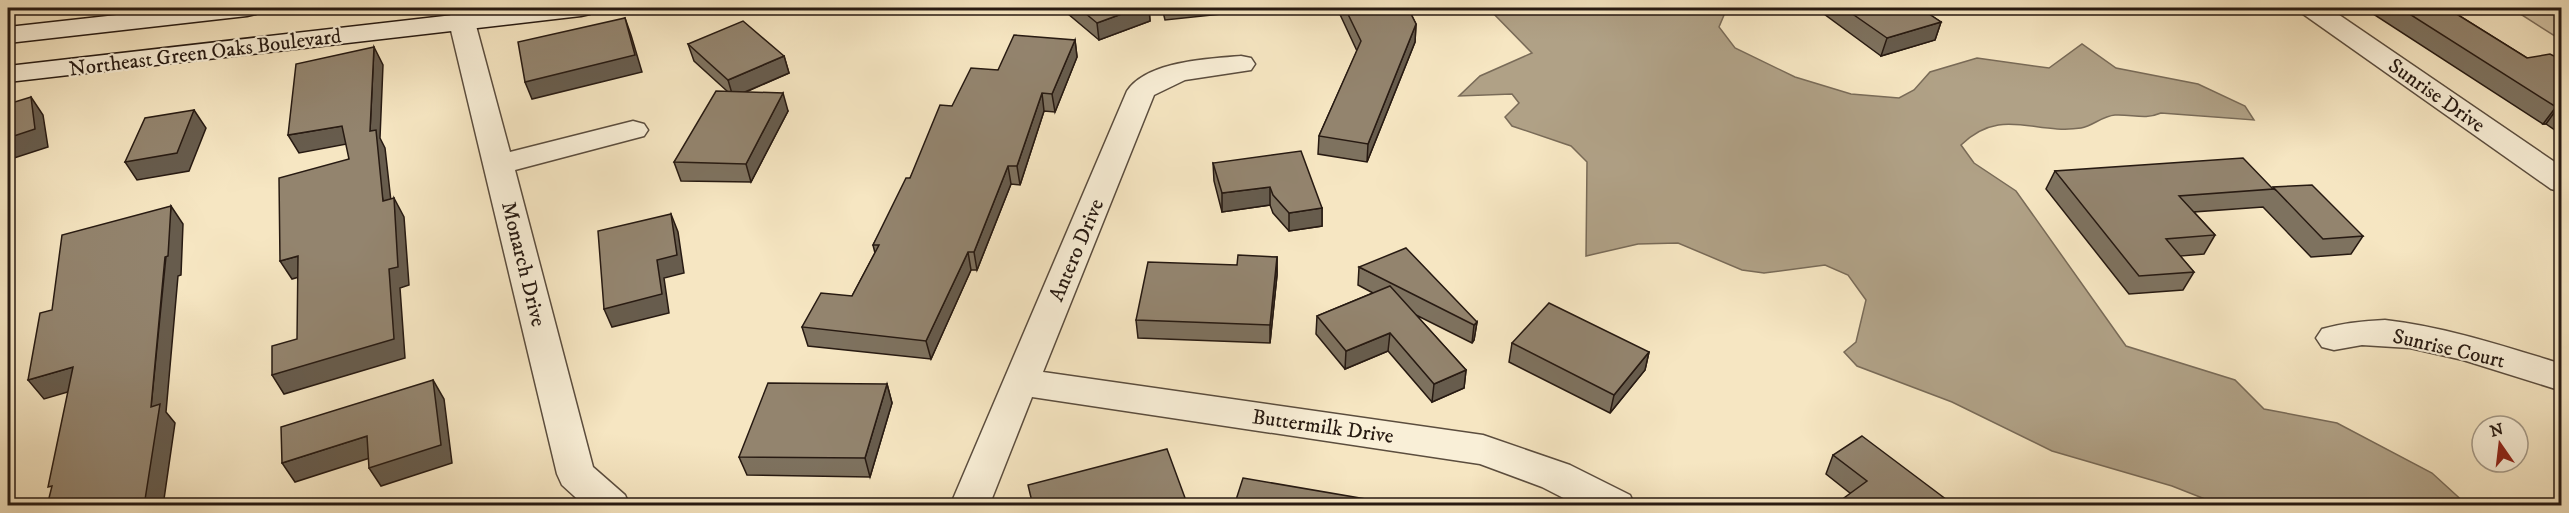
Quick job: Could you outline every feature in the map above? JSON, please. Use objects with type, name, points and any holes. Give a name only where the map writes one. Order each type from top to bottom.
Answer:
[{"type":"street","name":"Northeast Green Oaks Boulevard","points":[[8,35],[247,8]]},
{"type":"street","name":"Northeast Green Oaks Boulevard","points":[[8,74],[464,15],[581,8]]},
{"type":"street","name":"Sunrise Drive","points":[[2312,8],[2562,182]]},
{"type":"street","name":"Monarch Drive","points":[[464,15],[576,474],[611,506]]},
{"type":"street","name":"Antero Drive","points":[[969,506],[1141,92],[1154,80],[1209,67],[1241,64]]},
{"type":"street","points":[[499,164],[633,130]]},
{"type":"street","name":"Sunrise Court","points":[[2334,338],[2361,333],[2394,333],[2422,337],[2562,378]]},
{"type":"street","name":"Buttermilk Drive","points":[[1021,382],[1483,450],[1557,476],[1616,506]]},
{"type":"shaded area","points":[[1488,8],[1727,8],[1719,27],[1735,48],[1795,77],[1851,94],[1899,98],[1914,90],[1930,72],[1977,58],[2049,68],[2082,44],[2116,68],[2198,84],[2245,106],[2254,120],[2161,113],[2144,116],[2110,116],[2081,128],[2064,129],[2004,124],[1976,133],[1961,145],[1974,163],[2016,191],[2126,346],[2235,380],[2264,409],[2337,423],[2432,473],[2467,505],[2220,505],[2172,486],[2052,451],[1952,402],[1857,366],[1844,352],[1856,342],[1866,300],[1848,275],[1825,265],[1764,273],[1742,270],[1678,243],[1638,244],[1586,256],[1587,162],[1571,146],[1512,126],[1505,117],[1519,103],[1512,94],[1459,96],[1480,76],[1532,53]]},
{"type":"shaded area","points":[[2511,8],[2561,8],[2561,40]]},
{"type":"building","points":[[1079,8],[1138,8],[1097,23]]},
{"type":"building","points":[[1345,8],[1408,8],[1416,24],[1368,144],[1319,136],[1361,41]]},
{"type":"building","points":[[1844,8],[1920,8],[1941,22],[1887,38]]},
{"type":"building","points":[[2400,8],[2447,8],[2527,58],[2550,54],[2562,60],[2562,108],[2556,107]]},
{"type":"building","points":[[625,18],[635,55],[525,82],[518,42]]},
{"type":"building","points":[[743,21],[784,56],[728,80],[688,44]]},
{"type":"building","points":[[1014,35],[1075,40],[1052,94],[1042,93],[1017,166],[1008,166],[974,252],[968,252],[926,341],[802,327],[821,293],[852,296],[879,245],[873,245],[906,178],[910,178],[940,105],[952,106],[971,68],[998,70]]},
{"type":"building","points":[[374,47],[370,131],[376,130],[383,201],[394,198],[398,267],[389,269],[394,339],[272,375],[272,346],[297,339],[298,256],[280,261],[279,178],[349,159],[342,126],[288,135],[296,64]]},
{"type":"building","points":[[716,91],[783,93],[746,164],[674,162]]},
{"type":"building","points":[[31,97],[35,129],[8,138],[8,104]]},
{"type":"building","points":[[194,110],[177,153],[125,162],[145,118]]},
{"type":"building","points":[[1301,151],[1322,208],[1289,213],[1273,195],[1270,187],[1222,193],[1213,163]]},
{"type":"building","points":[[2243,158],[2273,189],[2179,196],[2215,235],[2166,239],[2194,272],[2139,276],[2055,171]]},
{"type":"building","points":[[2312,185],[2363,236],[2323,239],[2273,187]]},
{"type":"building","points":[[171,206],[168,256],[165,257],[151,407],[160,404],[144,506],[47,506],[52,486],[48,487],[73,367],[28,380],[40,313],[52,310],[62,235]]},
{"type":"building","points":[[671,214],[677,255],[657,260],[662,294],[604,309],[598,231]]},
{"type":"building","points":[[1406,248],[1477,322],[1474,325],[1359,267]]},
{"type":"building","points":[[1238,255],[1277,257],[1270,325],[1136,320],[1148,262],[1237,265]]},
{"type":"building","points":[[1390,286],[1466,370],[1434,384],[1390,333],[1346,351],[1317,316]]},
{"type":"building","points":[[1549,303],[1649,352],[1614,395],[1512,343]]},
{"type":"building","points":[[433,380],[441,445],[369,468],[367,436],[282,463],[281,427]]},
{"type":"building","points":[[768,383],[887,384],[865,458],[739,457]]},
{"type":"building","points":[[1862,436],[1955,506],[1833,506],[1867,481],[1833,455]]},
{"type":"building","points":[[1167,449],[1188,506],[1033,506],[1028,485]]},
{"type":"building","points":[[1243,478],[1395,504],[1400,506],[1234,506]]}]
